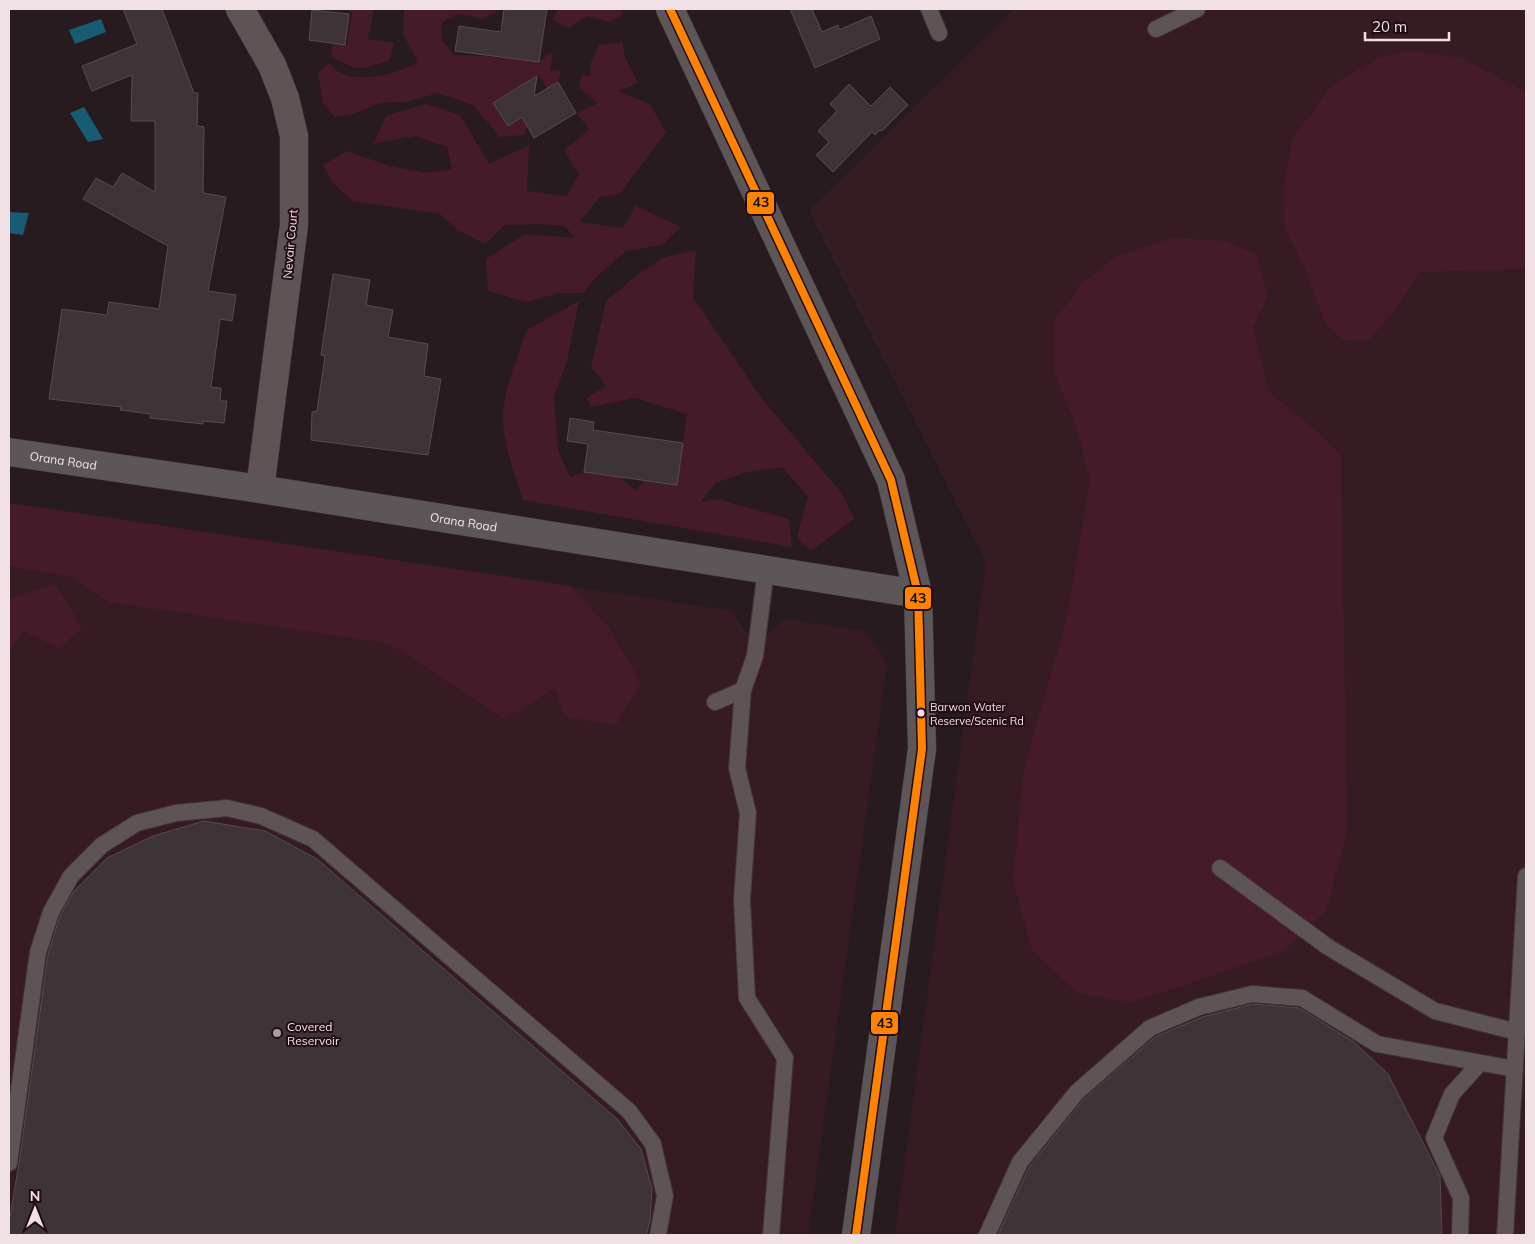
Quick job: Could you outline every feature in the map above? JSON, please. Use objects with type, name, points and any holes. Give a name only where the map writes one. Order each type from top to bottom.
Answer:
[{"type":"main road","points":[[670,9],[891,480],[918,594],[922,749],[856,1235]]},
{"type":"main road","name":"Orana Road","points":[[9,452],[260,489],[918,594]]},
{"type":"street","name":"Nevair Court","points":[[240,9],[272,65],[285,98],[294,136],[294,224],[260,489]]},
{"type":"lane","points":[[930,9],[939,33]]},
{"type":"lane","points":[[1156,29],[1197,9]]},
{"type":"lane","points":[[766,570],[755,656],[742,690],[737,768],[748,813],[742,900],[747,998],[786,1058],[771,1235]]},
{"type":"lane","points":[[715,702],[742,690]]},
{"type":"lane","points":[[9,1163],[38,952],[51,912],[72,876],[102,846],[138,823],[176,812],[227,808],[261,816],[313,839],[628,1111],[653,1144],[665,1196],[658,1235]]},
{"type":"lane","points":[[1220,868],[1328,947],[1435,1011],[1517,1032]]},
{"type":"lane","points":[[1506,1235],[1526,876]]},
{"type":"lane","points":[[987,1235],[1020,1162],[1077,1092],[1150,1028],[1199,1007],[1252,994],[1302,998],[1377,1044],[1515,1069]]},
{"type":"lane","points":[[1460,1235],[1461,1198],[1434,1138],[1452,1094],[1480,1063]]},
{"type":"shaded area","points":[[346,9],[374,9],[368,39],[394,43],[390,59],[360,68],[347,65],[331,56],[333,44],[347,45],[352,13]]},
{"type":"shaded area","points":[[404,9],[501,9],[483,19],[459,14],[442,22],[441,39],[454,55],[487,56],[539,62],[553,51],[550,70],[561,71],[558,82],[547,88],[539,75],[493,103],[507,126],[521,117],[527,126],[524,135],[500,137],[473,105],[438,93],[407,102],[379,103],[357,113],[335,117],[323,103],[318,73],[329,63],[343,74],[354,77],[373,77],[401,70],[418,62],[403,34]]},
{"type":"shaded area","points":[[559,9],[622,9],[622,15],[609,22],[587,16],[569,28],[552,20]]},
{"type":"shaded area","points":[[1014,9],[1526,9],[1526,1235],[895,1235],[986,562],[809,211]]},
{"type":"shaded area","points":[[622,42],[625,57],[638,83],[618,91],[650,104],[666,133],[619,194],[599,197],[580,222],[623,228],[636,206],[681,227],[662,245],[626,251],[593,280],[583,293],[559,293],[527,302],[488,291],[486,259],[525,234],[575,238],[565,226],[542,224],[505,225],[485,244],[458,230],[440,214],[353,201],[333,183],[323,165],[346,151],[390,166],[427,173],[452,169],[447,147],[415,136],[373,144],[386,116],[426,104],[460,115],[489,164],[529,145],[527,191],[567,196],[579,174],[564,151],[589,129],[576,113],[598,103],[579,88],[581,75],[590,76],[591,62],[599,45]]},
{"type":"shaded area","points":[[1411,51],[1462,58],[1526,92],[1526,269],[1419,272],[1397,307],[1368,341],[1341,340],[1325,323],[1307,273],[1285,228],[1284,186],[1292,140],[1332,85],[1380,57]]},
{"type":"shaded area","points":[[1173,238],[1225,241],[1256,254],[1268,296],[1253,328],[1269,392],[1318,432],[1341,454],[1347,833],[1326,911],[1285,950],[1177,988],[1130,1002],[1078,993],[1032,950],[1013,880],[1024,768],[1066,622],[1090,481],[1077,428],[1054,371],[1054,322],[1080,285],[1115,257]]},
{"type":"shaded area","points":[[696,250],[693,297],[759,395],[843,495],[854,519],[811,551],[797,537],[808,497],[783,467],[748,472],[715,483],[700,503],[717,499],[789,519],[792,547],[523,500],[505,439],[503,418],[508,385],[527,330],[579,301],[567,361],[554,397],[558,450],[570,477],[584,472],[620,477],[636,491],[645,480],[677,484],[687,414],[635,398],[591,407],[586,398],[606,386],[591,367],[606,301],[662,258]]},
{"type":"shaded area","points":[[9,503],[733,611],[747,634],[766,636],[785,619],[867,632],[887,663],[808,1235],[9,1235]]},
{"type":"shaded area","points":[[9,503],[570,586],[607,625],[641,682],[616,725],[565,717],[555,688],[505,719],[388,643],[109,602],[73,577],[9,566]]},
{"type":"shaded area","points":[[55,584],[82,628],[59,648],[23,631],[9,653],[9,599]]},
{"type":"water","points":[[101,19],[106,32],[75,44],[69,30]]},
{"type":"water","points":[[84,107],[103,139],[88,142],[70,113]]},
{"type":"water","points":[[9,212],[29,213],[23,235],[9,233]]},
{"type":"building","points":[[123,9],[162,9],[194,93],[198,93],[197,126],[204,127],[203,193],[226,197],[208,291],[236,295],[232,321],[220,319],[211,387],[221,388],[220,401],[227,401],[224,423],[203,421],[203,424],[150,418],[150,414],[120,410],[121,407],[49,399],[62,309],[107,315],[109,302],[159,309],[168,246],[83,199],[96,178],[113,187],[122,173],[155,192],[155,121],[131,121],[132,75],[92,91],[82,66],[137,44]]},
{"type":"building","points":[[504,9],[547,9],[539,62],[455,51],[459,26],[501,32]]},
{"type":"building","points":[[790,9],[812,9],[822,32],[838,25],[839,30],[871,16],[880,39],[815,68]]},
{"type":"building","points":[[312,10],[349,14],[345,45],[309,40]]},
{"type":"building","points":[[537,76],[534,96],[558,82],[576,113],[534,138],[522,117],[508,126],[493,103]]},
{"type":"building","points":[[849,84],[871,106],[890,87],[908,105],[882,131],[880,130],[875,135],[872,132],[833,172],[816,155],[829,142],[818,131],[837,111],[830,104]]},
{"type":"building","points":[[333,274],[370,280],[366,305],[393,310],[388,337],[428,344],[424,376],[441,379],[428,455],[311,440],[312,412],[317,411],[325,356],[321,355]]},
{"type":"building","points":[[570,418],[594,422],[593,430],[683,443],[677,485],[584,472],[588,444],[567,441]]},
{"type":"building","name":"Covered Reservoir","points":[[204,821],[265,831],[317,859],[617,1119],[641,1149],[652,1189],[650,1221],[646,1235],[9,1235],[9,1222],[19,1164],[48,954],[60,916],[74,891],[107,858],[153,836]]},
{"type":"building","points":[[1253,1004],[1299,1008],[1354,1042],[1388,1074],[1440,1176],[1442,1235],[998,1235],[1029,1167],[1084,1099],[1155,1037],[1202,1017]]},
{"type":"transit line","name":"43","points":[[670,9],[891,480],[918,594],[922,749],[856,1235]]},
{"type":"place","name":"Barwon Water Reserve/Scenic Rd","points":[[921,713]]},
{"type":"place","name":"Covered Reservoir","points":[[277,1033]]}]
